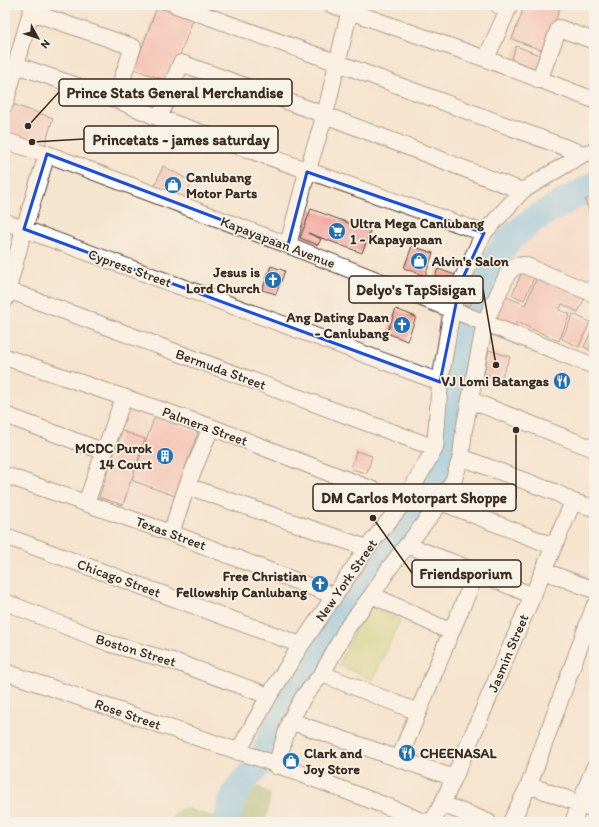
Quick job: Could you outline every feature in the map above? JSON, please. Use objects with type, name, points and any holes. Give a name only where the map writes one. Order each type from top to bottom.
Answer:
[{"type":"street","points":[[176,5],[588,153]]},
{"type":"street","points":[[332,5],[350,8],[594,100]]},
{"type":"street","points":[[486,59],[508,9],[498,5]]},
{"type":"street","points":[[288,245],[307,172],[325,115],[350,8]]},
{"type":"street","points":[[5,104],[32,9],[133,47],[115,99]]},
{"type":"street","points":[[539,80],[559,28],[594,41]]},
{"type":"street","points":[[159,118],[181,63],[325,115],[522,191]]},
{"type":"street","points":[[16,65],[115,99],[159,118],[307,172],[484,233]]},
{"type":"street","name":"Kapayapaan Avenue","points":[[5,141],[48,154],[288,245],[594,366]]},
{"type":"street","points":[[273,764],[290,721],[304,696],[322,674],[347,628],[372,595],[390,567],[442,502],[454,479],[461,457],[464,430],[470,400],[470,316],[460,284],[484,233],[522,191],[588,153]]},
{"type":"street","points":[[6,293],[24,229],[48,154]]},
{"type":"street","name":"Cypress Street","points":[[5,222],[440,382]]},
{"type":"street","points":[[470,316],[512,268],[520,264],[529,266],[594,294]]},
{"type":"street","name":"Bermuda Street","points":[[6,293],[435,448]]},
{"type":"street","name":"New York Street","points":[[245,754],[269,696],[301,645],[367,548],[404,502],[435,448],[440,382],[470,316]]},
{"type":"street","name":"Palmera Street","points":[[5,357],[211,427],[404,502]]},
{"type":"street","points":[[86,503],[124,397]]},
{"type":"street","points":[[470,400],[594,449]]},
{"type":"street","points":[[5,415],[105,452]]},
{"type":"street","points":[[171,533],[187,486],[211,427]]},
{"type":"street","points":[[461,457],[557,494],[573,502],[594,508]]},
{"type":"street","name":"Texas Street","points":[[5,475],[171,533],[335,596]]},
{"type":"street","points":[[187,486],[367,548]]},
{"type":"street","points":[[442,502],[553,546]]},
{"type":"street","name":"Jasmin Street","points":[[406,818],[426,822],[430,821],[436,815],[442,804],[573,502]]},
{"type":"street","name":"Chicago Street","points":[[5,536],[301,645]]},
{"type":"street","points":[[407,545],[478,572],[533,596]]},
{"type":"street","points":[[544,571],[594,590]]},
{"type":"street","points":[[399,759],[451,632],[478,572]]},
{"type":"street","points":[[372,595],[451,632]]},
{"type":"street","name":"Boston Street","points":[[5,602],[111,644],[179,663],[269,696]]},
{"type":"street","points":[[511,822],[529,785],[594,607]]},
{"type":"street","name":"Rose Street","points":[[5,672],[273,764],[406,818]]},
{"type":"street","points":[[322,674],[418,712]]},
{"type":"street","points":[[290,721],[454,778]]},
{"type":"street","points":[[573,822],[587,807],[594,768]]},
{"type":"street","points":[[529,785],[587,807]]},
{"type":"street","points":[[442,804],[488,822]]},
{"type":"highlighted area","points":[[47,154],[288,245],[307,172],[484,233],[460,284],[440,382],[24,229]]},
{"type":"shaded area","points":[[594,191],[594,287],[520,256],[512,243],[528,229],[545,218]]},
{"type":"shaded area","points":[[125,404],[202,433],[168,527],[90,498]]},
{"type":"green space","points":[[594,175],[594,191],[541,220],[516,239],[506,250],[496,267],[481,310],[470,307],[489,258],[504,235],[536,208],[586,178]]},
{"type":"green space","points":[[366,605],[400,620],[373,680],[339,665]]},
{"type":"green space","points":[[255,785],[270,794],[267,815],[264,822],[171,822],[176,812],[184,808],[217,818],[229,803],[237,786]]},
{"type":"building","points":[[525,5],[561,5],[544,51],[512,39]]},
{"type":"building","points":[[157,7],[193,20],[170,82],[134,69]]},
{"type":"building","points":[[516,46],[542,56],[537,70],[511,61]]},
{"type":"building","points":[[9,103],[53,118],[44,148],[5,134],[5,117]]},
{"type":"building","name":"Canlubang Motor Parts","points":[[163,166],[192,182],[182,202],[154,188]]},
{"type":"building","points":[[594,196],[594,222],[585,200]]},
{"type":"building","name":"Ultra Mega Canlubang 1 - Kapayapaan","points":[[311,209],[370,231],[362,253],[308,233],[321,239],[318,245],[300,238]]},
{"type":"building","name":"Alvin's Salon","points":[[412,246],[433,253],[425,276],[404,268]]},
{"type":"building","name":"Jesus is Lord Church","points":[[271,266],[285,271],[276,294],[262,290]]},
{"type":"building","points":[[438,269],[458,276],[450,297],[430,289]]},
{"type":"building","points":[[522,272],[534,278],[524,300],[512,295]]},
{"type":"building","points":[[538,275],[586,295],[578,312],[562,304],[559,310],[570,314],[559,341],[517,322],[513,329],[492,320],[503,295],[525,305]]},
{"type":"building","points":[[469,290],[475,292],[470,306],[464,304]]},
{"type":"building","name":"Ang Dating Daan - Canlubang","points":[[396,309],[416,317],[407,341],[387,333]]},
{"type":"building","points":[[573,314],[590,322],[579,347],[562,339]]},
{"type":"building","points":[[594,325],[594,352],[584,347]]},
{"type":"building","points":[[489,350],[510,357],[500,380],[484,373]]},
{"type":"building","name":"MCDC Purok 14 Court","points":[[155,416],[198,432],[175,496],[131,480],[123,505],[99,497],[122,431],[145,439],[132,479]]},
{"type":"building","points":[[356,451],[372,456],[367,473],[351,469]]},
{"type":"waterway","points":[[228,822],[230,805],[235,794],[264,756],[285,704],[391,545],[421,508],[445,461],[454,412],[458,368],[471,318],[494,262],[513,236],[532,220],[594,185]]},
{"type":"place","name":"Prince Stats General Merchandise","points":[[28,126]]},
{"type":"place","name":"Princetats - james saturday","points":[[32,142]]},
{"type":"place","name":"Canlubang Motor Parts","points":[[173,185]]},
{"type":"place","name":"Ultra Mega Canlubang 1 - Kapayapaan","points":[[337,231]]},
{"type":"place","name":"Alvin's Salon","points":[[419,261]]},
{"type":"place","name":"Jesus is Lord Church","points":[[273,280]]},
{"type":"place","name":"Ang Dating Daan - Canlubang","points":[[402,325]]},
{"type":"place","name":"Delyo's TapSisigan","points":[[496,365]]},
{"type":"place","name":"VJ Lomi Batangas","points":[[562,381]]},
{"type":"place","name":"DM Carlos Motorpart Shoppe","points":[[516,430]]},
{"type":"place","name":"MCDC Purok 14 Court","points":[[165,456]]},
{"type":"place","name":"Friendsporium","points":[[373,518]]},
{"type":"place","name":"Free Christian Fellowship Canlubang","points":[[320,584]]},
{"type":"place","name":"CHEENASAL","points":[[407,753]]},
{"type":"place","name":"Clark and Joy Store","points":[[291,761]]}]
